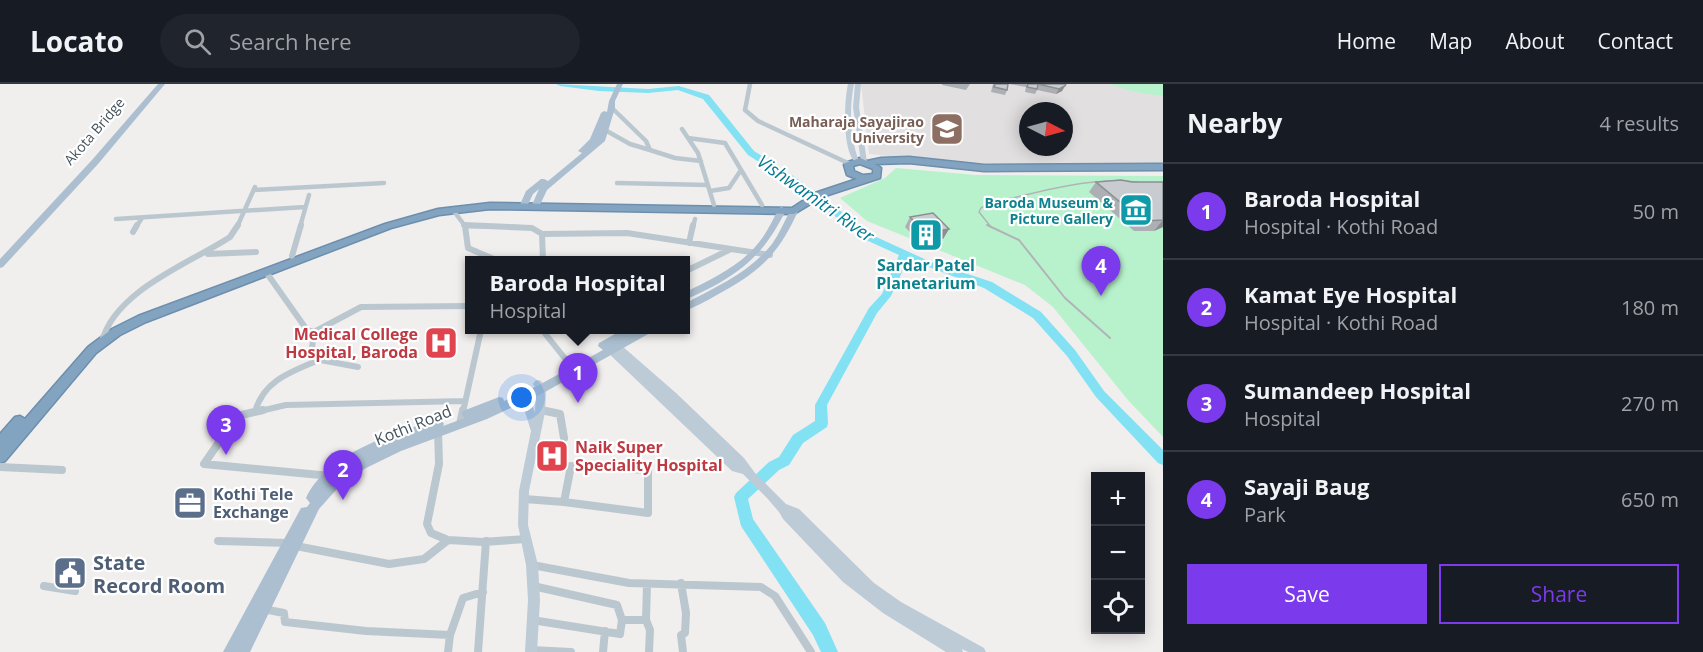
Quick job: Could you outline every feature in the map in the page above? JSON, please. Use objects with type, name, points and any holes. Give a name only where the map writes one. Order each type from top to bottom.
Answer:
[{"type":"highway","points":[[834,187],[858,164],[888,160],[982,168],[1108,165],[1163,167]]},
{"type":"highway","points":[[858,164],[879,171]]},
{"type":"highway","points":[[858,164],[862,178],[871,178]]},
{"type":"highway","points":[[0,443],[84,349],[139,313],[412,213],[475,202],[529,205],[783,208],[797,206],[834,187],[877,176],[879,171],[891,164],[998,174],[1118,171],[1163,173]]},
{"type":"highway","points":[[0,457],[102,337],[142,319],[388,226],[453,210],[490,206],[762,205],[783,208]]},
{"type":"main road","name":"Akota Bridge","points":[[59,196],[154,84]]},
{"type":"main road","points":[[0,265],[59,196],[162,84]]},
{"type":"main road","points":[[529,205],[543,189],[598,146],[620,84]]},
{"type":"main road","points":[[851,84],[852,154],[858,164]]},
{"type":"main road","points":[[858,84],[856,107],[858,164]]},
{"type":"main road","points":[[529,205],[529,193],[589,145],[607,107],[612,104]]},
{"type":"main road","points":[[0,255],[59,196]]},
{"type":"main road","points":[[690,305],[746,273],[770,255],[782,239],[797,206]]},
{"type":"main road","points":[[690,294],[736,270],[757,253],[772,232],[783,208]]},
{"type":"main road","name":"Kothi Road","points":[[242,652],[316,492],[347,463],[392,441],[460,420],[539,387],[610,345],[624,334]]},
{"type":"main road","name":"Kothi Road","points":[[539,387],[571,366],[636,334]]},
{"type":"main road","points":[[610,345],[736,468],[745,470],[847,578],[887,609],[954,646],[980,652]]},
{"type":"main road","points":[[531,651],[532,565],[523,525],[524,499],[540,410],[539,387]]},
{"type":"main road","points":[[524,393],[536,430]]},
{"type":"main road","name":"Kothi Road","points":[[230,652],[292,544]]},
{"type":"street","points":[[750,84],[745,110],[758,121],[858,164]]},
{"type":"street","points":[[612,104],[646,141],[650,150]]},
{"type":"street","points":[[682,129],[701,161],[714,205]]},
{"type":"street","points":[[605,130],[630,144],[665,156],[701,161]]},
{"type":"street","points":[[688,138],[723,141],[762,205]]},
{"type":"street","points":[[617,183],[729,188],[741,170]]},
{"type":"street","points":[[102,337],[122,308],[136,294],[230,237],[255,189],[384,183]]},
{"type":"street","points":[[292,256],[309,195]]},
{"type":"street","points":[[116,219],[246,208],[305,207]]},
{"type":"street","points":[[453,210],[465,226],[468,248],[483,256]]},
{"type":"street","points":[[133,232],[142,218]]},
{"type":"street","points":[[688,243],[695,219]]},
{"type":"street","points":[[465,226],[532,228],[542,234],[596,231],[627,233],[770,255]]},
{"type":"street","points":[[542,234],[543,256]]},
{"type":"street","points":[[690,269],[729,250]]},
{"type":"street","points":[[205,254],[256,252]]},
{"type":"street","points":[[266,272],[307,330],[314,332],[361,307],[465,306]]},
{"type":"street","points":[[314,332],[312,348],[315,359]]},
{"type":"street","points":[[460,420],[480,334]]},
{"type":"street","points":[[548,334],[571,366]]},
{"type":"street","points":[[315,359],[358,367]]},
{"type":"street","points":[[255,412],[258,398],[272,381],[314,362],[315,359]]},
{"type":"street","points":[[334,477],[204,464],[237,416],[286,405],[465,401]]},
{"type":"street","points":[[540,410],[560,414],[564,438]]},
{"type":"street","points":[[437,428],[440,465],[427,524],[431,534],[448,540],[526,539]]},
{"type":"street","points":[[524,499],[648,513],[648,470],[571,466],[564,502]]},
{"type":"street","points":[[0,467],[62,470]]},
{"type":"street","points":[[218,540],[292,544],[389,564],[424,559],[448,540]]},
{"type":"street","points":[[478,652],[486,541]]},
{"type":"street","points":[[532,565],[629,584],[681,583],[761,587],[775,596],[811,652]]},
{"type":"street","points":[[681,583],[686,613],[684,633],[681,635],[683,652]]},
{"type":"street","points":[[647,584],[646,620],[650,630],[649,652]]},
{"type":"street","points":[[44,586],[75,591]]},
{"type":"street","points":[[532,620],[620,634],[621,620],[617,606],[533,586]]},
{"type":"street","points":[[448,652],[450,635],[463,598],[483,592]]},
{"type":"street","points":[[263,609],[284,613],[285,622],[366,631],[450,635]]},
{"type":"street","points":[[621,620],[646,620]]},
{"type":"street","points":[[603,652],[605,631]]},
{"type":"street","points":[[531,651],[571,652]]},
{"type":"shaded area","name":"Maharaja Sayajirao University","points":[[861,84],[1163,84],[1163,164],[955,163],[869,154]]},
{"type":"green space","points":[[1109,84],[1163,84],[1163,96],[1140,93]]},
{"type":"green space","points":[[896,168],[976,175],[1163,176],[1163,437],[1127,399],[1053,307],[1025,285],[867,221],[840,198],[885,178]]},
{"type":"building","points":[[995,84],[1008,84],[1007,90],[994,87]]},
{"type":"building","points":[[1028,84],[1038,84],[1037,89],[1027,87]]},
{"type":"building","points":[[1038,84],[1066,84],[1059,89]]},
{"type":"building","points":[[1121,180],[1163,182],[1163,220],[1143,221],[1096,182]]},
{"type":"building","points":[[933,213],[949,229],[925,233],[910,217]]},
{"type":"waterway","name":"Vishwamitri River","points":[[560,84],[599,89],[648,91],[679,88],[706,97],[751,153],[792,179],[870,238],[927,264],[988,285],[1037,315],[1071,353],[1100,394],[1163,459]]},
{"type":"waterway","points":[[830,652],[819,629],[746,521],[741,497],[774,466],[784,461],[798,439],[822,423],[821,405],[873,311],[886,296],[905,254]]},
{"type":"railway","points":[[991,227],[979,212],[981,208],[989,204],[1044,190],[1081,184],[1137,182]]},
{"type":"railway","points":[[987,225],[991,227]]},
{"type":"railway","points":[[991,227],[1019,240],[1065,298],[1110,338]]},
{"type":"place","name":"Maharaja Sayajirao University","points":[[947,129]]},
{"type":"place","name":"Baroda Museum & Picture Gallery","points":[[1136,210]]},
{"type":"place","name":"Sardar Patel Planetarium","points":[[926,235]]},
{"type":"place","name":"Sayaji Baug","points":[[1101,296]]},
{"type":"place","name":"Medical College Hospital, Baroda","points":[[441,343]]},
{"type":"place","name":"Baroda Hospital","points":[[578,403]]},
{"type":"place","name":"Sumandeep Hospital","points":[[226,455]]},
{"type":"place","name":"Naik Super Speciality Hospital","points":[[552,456]]},
{"type":"place","name":"Kamat Eye Hospital","points":[[343,500]]},
{"type":"place","name":"Kothi Tele Exchange","points":[[190,503]]},
{"type":"place","name":"State Record Room","points":[[70,573]]}]
